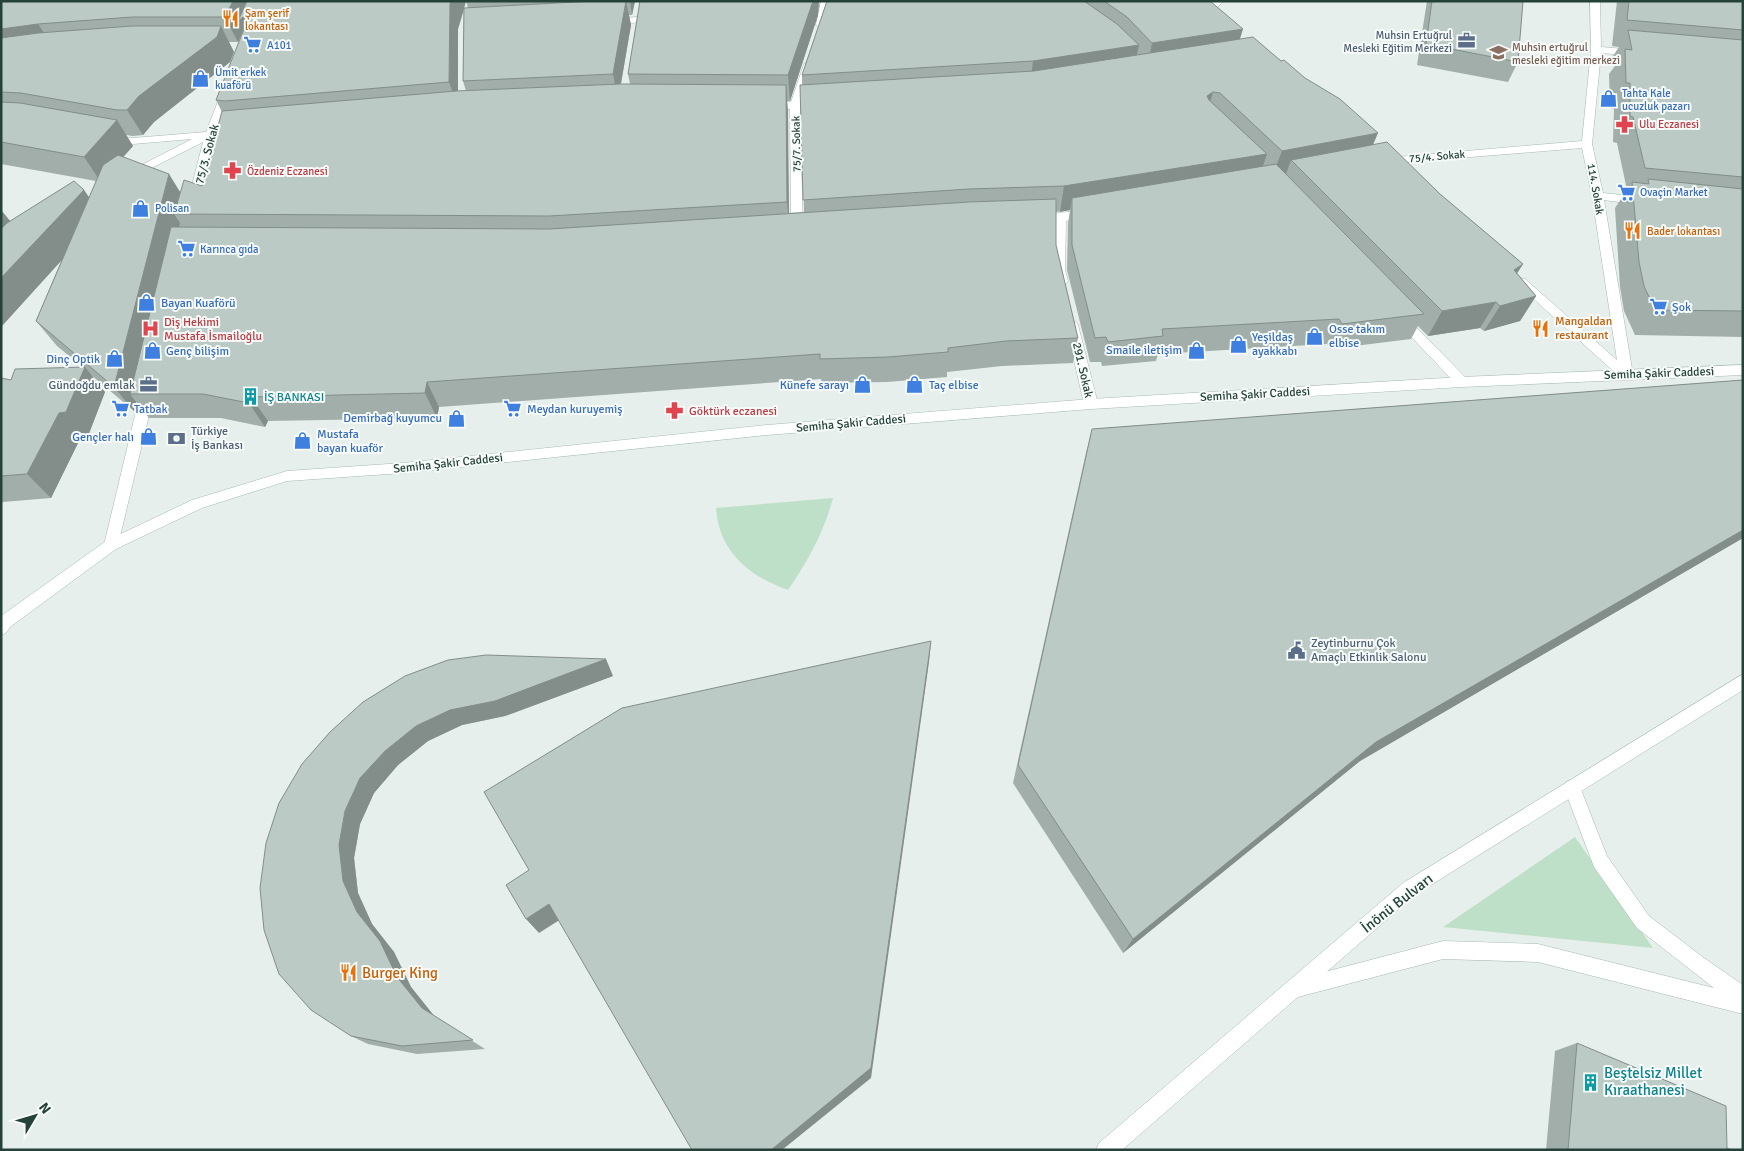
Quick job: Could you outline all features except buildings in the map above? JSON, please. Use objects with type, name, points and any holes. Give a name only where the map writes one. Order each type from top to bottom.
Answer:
[{"type":"street","points":[[819,33],[825,15],[826,1]]},
{"type":"street","points":[[1208,13],[1218,1]]},
{"type":"street","name":"114. Sokak","points":[[1595,1],[1596,50],[1587,144],[1598,196],[1626,375]]},
{"type":"street","points":[[600,22],[639,20]]},
{"type":"street","points":[[1596,50],[1645,54]]},
{"type":"street","name":"75/7. Sokak","points":[[797,232],[795,106],[813,51]]},
{"type":"street","name":"75/3. Sokak","points":[[190,217],[211,134],[230,82]]},
{"type":"street","points":[[755,106],[832,104]]},
{"type":"street","points":[[96,134],[133,141],[250,130]]},
{"type":"street","points":[[122,181],[211,134]]},
{"type":"street","name":"75/4. Sokak","points":[[1398,174],[1377,159],[1587,144]]},
{"type":"street","points":[[1598,196],[1656,202]]},
{"type":"street","points":[[1023,219],[1060,218],[1099,211]]},
{"type":"street","points":[[1060,218],[1060,270],[1064,290]]},
{"type":"street","points":[[1508,271],[1626,375]]},
{"type":"street","name":"291. Sokak","points":[[1068,309],[1091,404]]},
{"type":"street","points":[[1393,311],[1462,382]]},
{"type":"street","name":"Semiha Şakir Caddesi","points":[[1,628],[5,622],[111,545],[197,504],[287,476],[403,468],[767,430],[1091,404],[1462,382],[1743,370]]},
{"type":"street","points":[[111,545],[150,381]]},
{"type":"street","name":"İnönü Bulvarı","points":[[1106,1150],[1409,889],[1743,681]]},
{"type":"street","points":[[1572,788],[1600,860],[1643,922],[1743,997]]},
{"type":"street","points":[[1292,989],[1368,971],[1443,950],[1528,952],[1743,1005]]},
{"type":"green space","points":[[833,498],[815,546],[788,590],[749,570],[730,550],[718,524],[716,508]]},
{"type":"green space","points":[[1575,837],[1653,948],[1443,927]]},
{"type":"place","name":"Şam şerif lokantası","points":[[231,19]]},
{"type":"place","name":"Muhsin Ertuğrul Mesleki Eğitim Merkezi","points":[[1466,41]]},
{"type":"place","name":"A101","points":[[253,45]]},
{"type":"place","name":"Muhsin ertuğrul mesleki eğitim merkezi","points":[[1498,53]]},
{"type":"place","name":"Ümit erkek kuaförü","points":[[201,78]]},
{"type":"place","name":"Tahta Kale ucuzluk pazarı","points":[[1608,99]]},
{"type":"place","name":"Ulu Eczanesi","points":[[1625,124]]},
{"type":"place","name":"Özdeniz Eczanesi","points":[[233,171]]},
{"type":"place","name":"Ovaçin Market","points":[[1626,192]]},
{"type":"place","name":"Polisan","points":[[141,208]]},
{"type":"place","name":"Bader lokantası","points":[[1633,231]]},
{"type":"place","name":"Karınca gıda","points":[[186,249]]},
{"type":"place","name":"Bayan Kuaförü","points":[[147,303]]},
{"type":"place","name":"Şok","points":[[1658,307]]},
{"type":"place","name":"Mangaldan restaurant","points":[[1541,328]]},
{"type":"place","name":"Diş Hekimi Mustafa İsmailoğlu","points":[[150,329]]},
{"type":"place","name":"Osse takım elbise","points":[[1315,336]]},
{"type":"place","name":"Yeşildaş ayakkabı","points":[[1238,344]]},
{"type":"place","name":"Smaile iletişim","points":[[1196,350]]},
{"type":"place","name":"Genç bilişim","points":[[152,351]]},
{"type":"place","name":"Dinç Optik","points":[[114,359]]},
{"type":"place","name":"Gündoğdu emlak","points":[[149,385]]},
{"type":"place","name":"Künefe sarayı","points":[[863,385]]},
{"type":"place","name":"Taç elbise","points":[[915,385]]},
{"type":"place","name":"İŞ BANKASI","points":[[250,397]]},
{"type":"place","name":"Tatbak","points":[[120,409]]},
{"type":"place","name":"Meydan kuruyemiş","points":[[513,409]]},
{"type":"place","name":"Göktürk eczanesi","points":[[675,411]]},
{"type":"place","name":"Demirbağ kuyumcu","points":[[456,418]]},
{"type":"place","name":"Gençler halı","points":[[148,437]]},
{"type":"place","name":"Türkiye İş Bankası","points":[[177,438]]},
{"type":"place","name":"Mustafa bayan kuaför","points":[[303,441]]},
{"type":"place","name":"Zeytinburnu Çok Amaçlı Etkinlik Salonu","points":[[1297,650]]},
{"type":"place","name":"Burger King","points":[[348,973]]},
{"type":"place","name":"Beştelsiz Millet Kıraathanesi","points":[[1590,1082]]}]
